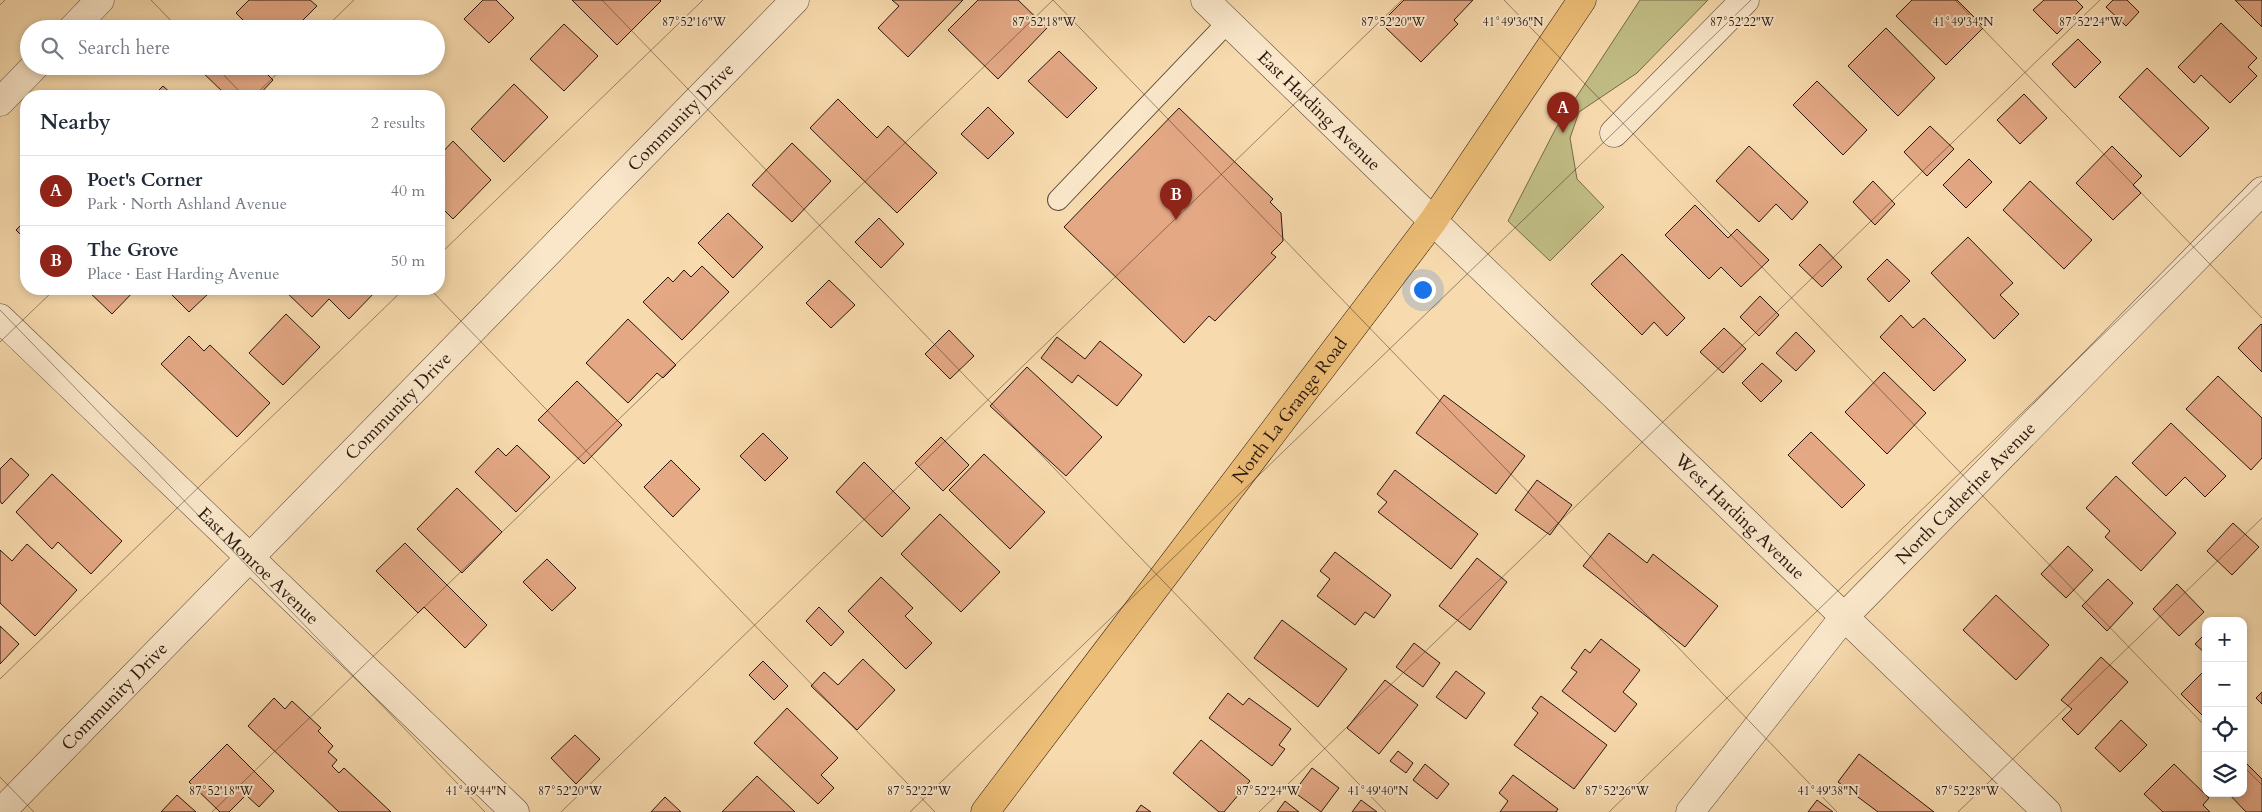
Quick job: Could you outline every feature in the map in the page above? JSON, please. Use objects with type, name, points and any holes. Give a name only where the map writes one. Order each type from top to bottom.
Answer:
[{"type":"main road","name":"North La Grange Road","points":[[985,812],[1433,221],[1582,0]]},
{"type":"street","points":[[81,20],[100,0]]},
{"type":"street","name":"Community Drive","points":[[1,812],[795,0]]},
{"type":"street","name":"East Harding Avenue","points":[[1205,0],[1433,221]]},
{"type":"street","points":[[1614,133],[1745,0]]},
{"type":"street","points":[[0,102],[26,75]]},
{"type":"street","name":"North Catherine Avenue","points":[[1690,812],[1844,617],[2262,191]]},
{"type":"street","name":"West Harding Avenue","points":[[1433,221],[2047,812]]},
{"type":"street","name":"East Monroe Avenue","points":[[0,318],[515,812]]},
{"type":"lane","points":[[1058,200],[1228,22]]},
{"type":"shaded area","points":[[1640,0],[1708,0],[1637,73],[1579,112],[1570,138],[1577,179],[1604,207],[1550,261],[1508,221],[1556,128]]},
{"type":"building","points":[[249,0],[310,0],[317,6],[303,20],[243,20],[236,13]]},
{"type":"building","points":[[483,0],[496,0],[514,18],[489,43],[464,19]]},
{"type":"building","points":[[572,0],[660,0],[661,1],[617,45]]},
{"type":"building","points":[[892,0],[963,0],[908,57],[878,28],[899,6]]},
{"type":"building","points":[[978,0],[1018,0],[1047,28],[998,79],[948,30]]},
{"type":"building","points":[[1404,0],[1473,0],[1454,20],[1458,24],[1421,62],[1381,23]]},
{"type":"building","points":[[1912,0],[1957,0],[1984,27],[1946,65],[1896,16]]},
{"type":"building","points":[[2044,0],[2076,0],[2083,7],[2057,34],[2033,10]]},
{"type":"building","points":[[2113,0],[2127,0],[2139,12],[2126,26],[2106,7]]},
{"type":"building","points":[[2235,0],[2262,0],[2262,27]]},
{"type":"building","points":[[2221,23],[2257,58],[2248,67],[2257,76],[2230,103],[2201,75],[2194,83],[2178,67]]},
{"type":"building","points":[[564,24],[598,56],[564,91],[530,59]]},
{"type":"building","points":[[1886,28],[1935,78],[1898,116],[1848,66]]},
{"type":"building","points":[[2078,39],[2101,62],[2075,88],[2052,64]]},
{"type":"building","points":[[1059,51],[1097,88],[1067,118],[1028,81]]},
{"type":"building","points":[[2147,68],[2209,128],[2180,157],[2119,97]]},
{"type":"building","points":[[205,75],[268,75],[273,80],[264,90],[221,90]]},
{"type":"building","points":[[1817,81],[1867,130],[1843,155],[1793,105]]},
{"type":"building","points":[[514,84],[548,117],[504,162],[471,129]]},
{"type":"building","points":[[163,86],[167,90],[159,90]]},
{"type":"building","points":[[2024,94],[2047,118],[2020,144],[1997,120]]},
{"type":"building","points":[[838,99],[877,138],[888,126],[937,173],[897,213],[810,128]]},
{"type":"building","points":[[988,107],[1014,133],[988,159],[961,134]]},
{"type":"building","points":[[1179,108],[1273,199],[1270,202],[1281,213],[1283,241],[1271,253],[1276,257],[1215,321],[1209,316],[1184,343],[1064,227]]},
{"type":"building","points":[[1930,126],[1954,149],[1927,176],[1904,152]]},
{"type":"building","points":[[453,141],[491,180],[453,219],[445,211],[445,150]]},
{"type":"building","points":[[792,143],[831,181],[792,222],[752,185]]},
{"type":"building","points":[[1749,146],[1808,202],[1792,220],[1776,204],[1759,222],[1716,181]]},
{"type":"building","points":[[2112,146],[2142,176],[2133,185],[2141,193],[2113,220],[2076,183]]},
{"type":"building","points":[[1969,159],[1992,182],[1966,208],[1943,185]]},
{"type":"building","points":[[1873,181],[1895,204],[1875,225],[1853,202]]},
{"type":"building","points":[[2030,181],[2092,240],[2064,269],[2003,210]]},
{"type":"building","points":[[1695,205],[1728,238],[1737,229],[1769,260],[1741,287],[1721,267],[1709,279],[1665,235]]},
{"type":"building","points":[[728,213],[763,247],[733,278],[698,243]]},
{"type":"building","points":[[879,218],[904,244],[881,268],[855,242]]},
{"type":"building","points":[[20,226],[20,234],[16,230]]},
{"type":"building","points":[[1968,237],[2013,283],[2000,295],[2019,314],[1994,339],[1931,273]]},
{"type":"building","points":[[1820,244],[1842,267],[1822,287],[1799,265]]},
{"type":"building","points":[[1622,254],[1685,318],[1667,336],[1654,322],[1642,335],[1591,284]]},
{"type":"building","points":[[1887,259],[1910,281],[1889,302],[1867,279]]},
{"type":"building","points":[[702,266],[729,292],[682,340],[643,302],[668,277],[673,282],[684,270],[691,277]]},
{"type":"building","points":[[829,280],[855,305],[831,328],[806,303]]},
{"type":"building","points":[[92,295],[130,295],[112,314]]},
{"type":"building","points":[[172,295],[207,295],[189,312]]},
{"type":"building","points":[[289,295],[372,295],[349,319],[329,299],[312,317]]},
{"type":"building","points":[[1760,296],[1779,315],[1759,336],[1740,317]]},
{"type":"building","points":[[286,314],[320,347],[283,385],[249,353]]},
{"type":"building","points":[[1901,315],[1913,328],[1924,318],[1966,360],[1934,391],[1880,337]]},
{"type":"building","points":[[628,319],[676,365],[663,378],[657,373],[628,403],[586,363]]},
{"type":"building","points":[[2262,325],[2262,372],[2238,348]]},
{"type":"building","points":[[1724,328],[1746,349],[1723,373],[1700,352]]},
{"type":"building","points":[[949,330],[974,356],[950,379],[925,354]]},
{"type":"building","points":[[1796,332],[1815,351],[1796,371],[1776,353]]},
{"type":"building","points":[[189,336],[204,351],[210,345],[270,403],[237,437],[161,364]]},
{"type":"building","points":[[1057,337],[1085,359],[1100,341],[1142,375],[1117,406],[1078,375],[1072,383],[1041,358]]},
{"type":"building","points":[[1762,363],[1782,381],[1761,402],[1742,383]]},
{"type":"building","points":[[1027,367],[1102,437],[1066,476],[990,406]]},
{"type":"building","points":[[1884,372],[1926,413],[1887,454],[1845,412]]},
{"type":"building","points":[[2218,376],[2262,418],[2262,458],[2251,470],[2186,409]]},
{"type":"building","points":[[577,381],[622,425],[584,464],[538,420]]},
{"type":"building","points":[[1444,395],[1525,456],[1496,494],[1416,433]]},
{"type":"building","points":[[2171,423],[2226,476],[2205,497],[2185,477],[2166,496],[2132,463]]},
{"type":"building","points":[[1811,432],[1865,485],[1842,508],[1788,455]]},
{"type":"building","points":[[763,433],[788,458],[765,481],[740,456]]},
{"type":"building","points":[[941,437],[969,465],[943,491],[915,463]]},
{"type":"building","points":[[517,445],[550,477],[516,512],[475,472],[498,448],[506,456]]},
{"type":"building","points":[[984,454],[1045,512],[1010,549],[949,490]]},
{"type":"building","points":[[11,458],[29,475],[2,504],[0,501],[0,469]]},
{"type":"building","points":[[671,460],[700,489],[673,517],[644,487]]},
{"type":"building","points":[[864,462],[910,508],[882,537],[836,492]]},
{"type":"building","points":[[1395,470],[1478,534],[1451,569],[1378,512],[1387,502],[1377,494]]},
{"type":"building","points":[[52,474],[122,541],[91,574],[58,542],[52,549],[16,512]]},
{"type":"building","points":[[2116,476],[2176,533],[2141,571],[2105,537],[2110,531],[2086,508]]},
{"type":"building","points":[[1537,480],[1572,505],[1550,535],[1515,510]]},
{"type":"building","points":[[457,488],[502,532],[462,573],[417,529]]},
{"type":"building","points":[[940,514],[1000,572],[961,612],[901,554]]},
{"type":"building","points":[[2233,523],[2259,547],[2232,575],[2207,551]]},
{"type":"building","points":[[1609,533],[1647,563],[1653,554],[1718,606],[1685,647],[1583,566]]},
{"type":"building","points":[[405,543],[487,625],[465,648],[424,607],[418,613],[376,571]]},
{"type":"building","points":[[27,544],[77,590],[35,636],[0,603],[0,550],[12,561]]},
{"type":"building","points":[[2068,546],[2093,570],[2066,598],[2041,574]]},
{"type":"building","points":[[1335,552],[1391,595],[1374,618],[1365,612],[1355,625],[1317,596],[1330,579],[1320,571]]},
{"type":"building","points":[[1477,558],[1507,582],[1470,630],[1439,606]]},
{"type":"building","points":[[547,559],[576,588],[552,611],[523,582]]},
{"type":"building","points":[[881,577],[913,608],[905,616],[932,643],[906,669],[848,611]]},
{"type":"building","points":[[2108,579],[2133,603],[2107,631],[2082,606]]},
{"type":"building","points":[[2177,584],[2204,612],[2179,636],[2153,609]]},
{"type":"building","points":[[1996,595],[2049,645],[2016,680],[1963,630]]},
{"type":"building","points":[[819,607],[844,632],[831,646],[806,621]]},
{"type":"building","points":[[1282,620],[1347,669],[1318,707],[1254,658]]},
{"type":"building","points":[[0,626],[19,644],[0,664]]},
{"type":"building","points":[[2202,637],[2202,650],[2195,644]]},
{"type":"building","points":[[1601,639],[1640,670],[1623,692],[1637,704],[1615,732],[1562,691],[1577,672],[1571,668],[1585,649],[1590,653]]},
{"type":"building","points":[[1414,643],[1440,663],[1423,687],[1396,667]]},
{"type":"building","points":[[2101,657],[2128,682],[2078,735],[2062,719],[2072,709],[2061,700]]},
{"type":"building","points":[[863,659],[895,690],[857,730],[811,686],[824,672],[838,685]]},
{"type":"building","points":[[763,661],[788,686],[774,700],[749,675]]},
{"type":"building","points":[[1456,671],[1485,693],[1466,719],[1436,697]]},
{"type":"building","points":[[2202,673],[2202,715],[2181,694]]},
{"type":"building","points":[[1385,680],[1418,705],[1379,754],[1347,728]]},
{"type":"building","points":[[2262,692],[2262,704],[2256,698]]},
{"type":"building","points":[[1228,693],[1243,705],[1249,698],[1291,729],[1279,745],[1285,749],[1272,766],[1209,718]]},
{"type":"building","points":[[1541,696],[1607,745],[1574,789],[1514,745],[1538,713],[1532,708]]},
{"type":"building","points":[[274,698],[285,709],[292,701],[321,728],[318,731],[333,746],[328,752],[337,760],[332,766],[339,773],[344,768],[391,812],[339,812],[248,726]]},
{"type":"building","points":[[787,708],[838,758],[821,775],[834,788],[818,804],[754,743]]},
{"type":"building","points":[[2121,720],[2147,745],[2120,772],[2095,748]]},
{"type":"building","points":[[575,735],[600,759],[576,784],[551,758]]},
{"type":"building","points":[[1201,740],[1250,781],[1224,812],[1219,812],[1173,773]]},
{"type":"building","points":[[227,744],[274,791],[259,807],[246,795],[229,812],[220,812],[189,782]]},
{"type":"building","points":[[1398,751],[1413,763],[1406,773],[1390,761]]},
{"type":"building","points":[[1859,754],[1934,812],[1878,812],[1838,782]]},
{"type":"building","points":[[1425,764],[1449,784],[1437,799],[1413,780]]},
{"type":"building","points":[[2174,764],[2202,791],[2202,797],[2209,798],[2203,805],[2210,812],[2163,812],[2144,794]]},
{"type":"building","points":[[2247,764],[2262,779],[2262,812],[2246,812],[2232,797],[2247,797]]},
{"type":"building","points":[[1312,768],[1339,788],[1321,812],[1294,792]]},
{"type":"building","points":[[1513,775],[1558,809],[1556,812],[1500,812],[1508,801],[1499,793]]},
{"type":"building","points":[[757,776],[795,812],[722,812]]},
{"type":"building","points":[[177,795],[196,812],[161,812]]},
{"type":"building","points":[[665,797],[681,812],[651,812]]},
{"type":"building","points":[[1361,800],[1377,812],[1352,812]]},
{"type":"building","points":[[1817,800],[1833,812],[1808,812]]},
{"type":"building","points":[[1285,801],[1299,812],[1277,812]]},
{"type":"building","points":[[1141,805],[1151,812],[1136,812]]},
{"type":"place","name":"Poet's Corner","points":[[1563,133]]},
{"type":"place","name":"The Grove","points":[[1176,220]]}]
